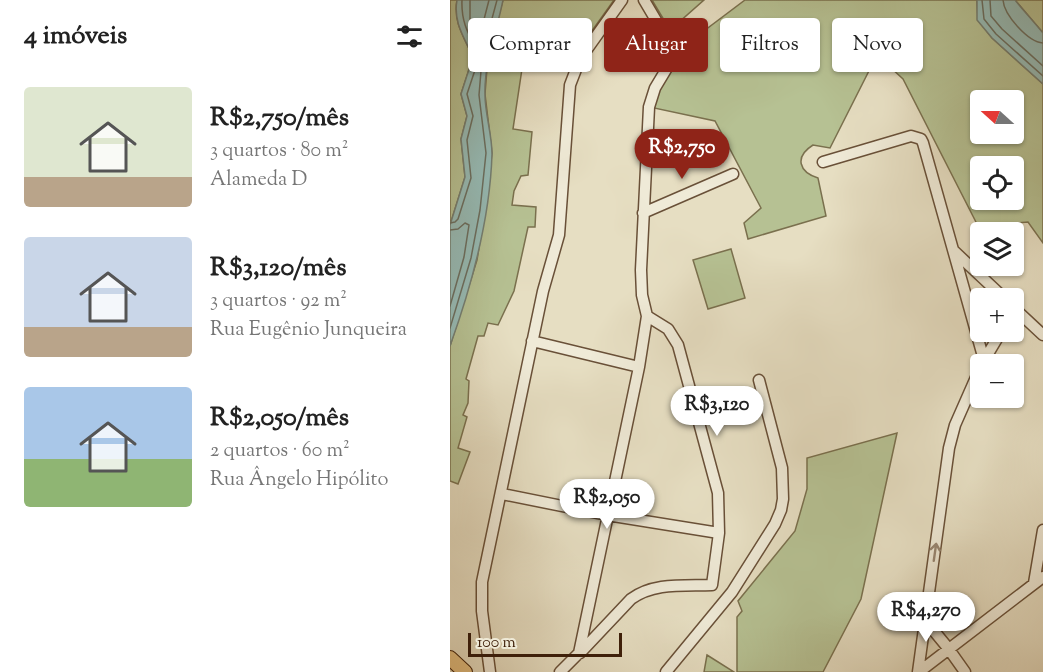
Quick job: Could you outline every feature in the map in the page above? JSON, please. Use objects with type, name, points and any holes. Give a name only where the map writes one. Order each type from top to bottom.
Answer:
[{"type":"main road","points":[[450,658],[465,672]]},
{"type":"street","points":[[490,672],[481,596],[532,341],[543,291],[560,234],[570,85],[580,59],[622,0]]},
{"type":"street","points":[[579,653],[648,316],[642,295],[641,270],[651,98],[673,58],[669,44],[644,0]]},
{"type":"street","points":[[824,162],[911,136],[921,139],[954,251],[980,354]]},
{"type":"street","points":[[643,213],[733,174]]},
{"type":"street","points":[[954,251],[993,288]]},
{"type":"street","points":[[648,316],[668,329],[678,345],[718,494],[718,533],[712,585],[724,603]]},
{"type":"street","points":[[1024,317],[1043,335]]},
{"type":"street","points":[[532,341],[639,367]]},
{"type":"street","points":[[666,672],[724,603],[775,524],[783,499],[782,468],[759,380]]},
{"type":"street","points":[[919,672],[949,448],[955,425],[970,391]]},
{"type":"street","points":[[502,494],[607,515],[718,533]]},
{"type":"street","points":[[919,672],[1039,580],[1043,530]]},
{"type":"street","points":[[560,672],[640,592],[653,588],[712,585]]},
{"type":"street","points":[[925,620],[965,672]]},
{"type":"green space","points":[[450,0],[457,0],[458,22],[468,46],[468,72],[461,94],[467,116],[461,139],[465,177],[450,225]]},
{"type":"green space","points":[[503,0],[614,0],[592,31],[592,18],[498,18]]},
{"type":"green space","points":[[652,0],[704,0],[684,18],[663,18]]},
{"type":"green space","points":[[745,0],[977,0],[978,20],[992,38],[1043,84],[1043,243],[1028,222],[976,222],[903,79],[895,72],[923,72],[923,18],[832,18],[832,72],[868,72],[830,148],[813,145],[801,159],[803,168],[818,178],[826,216],[748,239],[744,223],[761,208],[715,121],[654,108],[654,99],[670,72],[708,72],[708,28],[720,19],[720,72],[820,72],[820,18],[721,18]]},
{"type":"green space","points":[[1015,0],[1043,0],[1043,33]]},
{"type":"green space","points":[[487,72],[522,72],[513,129],[532,132],[528,175],[521,176],[514,191],[512,205],[536,207],[535,227],[528,227],[514,291],[498,325],[488,323],[484,336],[478,336],[466,379],[469,381],[468,403],[463,415],[467,417],[458,448],[470,452],[458,484],[450,481],[450,346],[477,260],[485,211],[492,153],[485,94]]},
{"type":"green space","points":[[731,249],[745,298],[708,309],[693,260]]},
{"type":"green space","points":[[897,433],[861,599],[823,672],[737,672],[737,617],[742,611],[738,601],[795,531],[807,489],[807,458]]},
{"type":"green space","points":[[707,655],[734,672],[704,672]]},
{"type":"water","points":[[457,0],[503,0],[499,18],[468,18],[468,46],[458,22]]},
{"type":"water","points":[[977,0],[1015,0],[1043,33],[1043,84],[992,38],[977,20]]},
{"type":"water","points":[[468,72],[487,72],[485,102],[492,154],[488,203],[466,300],[450,346],[450,225],[465,177],[461,139],[467,116],[461,94]]}]
